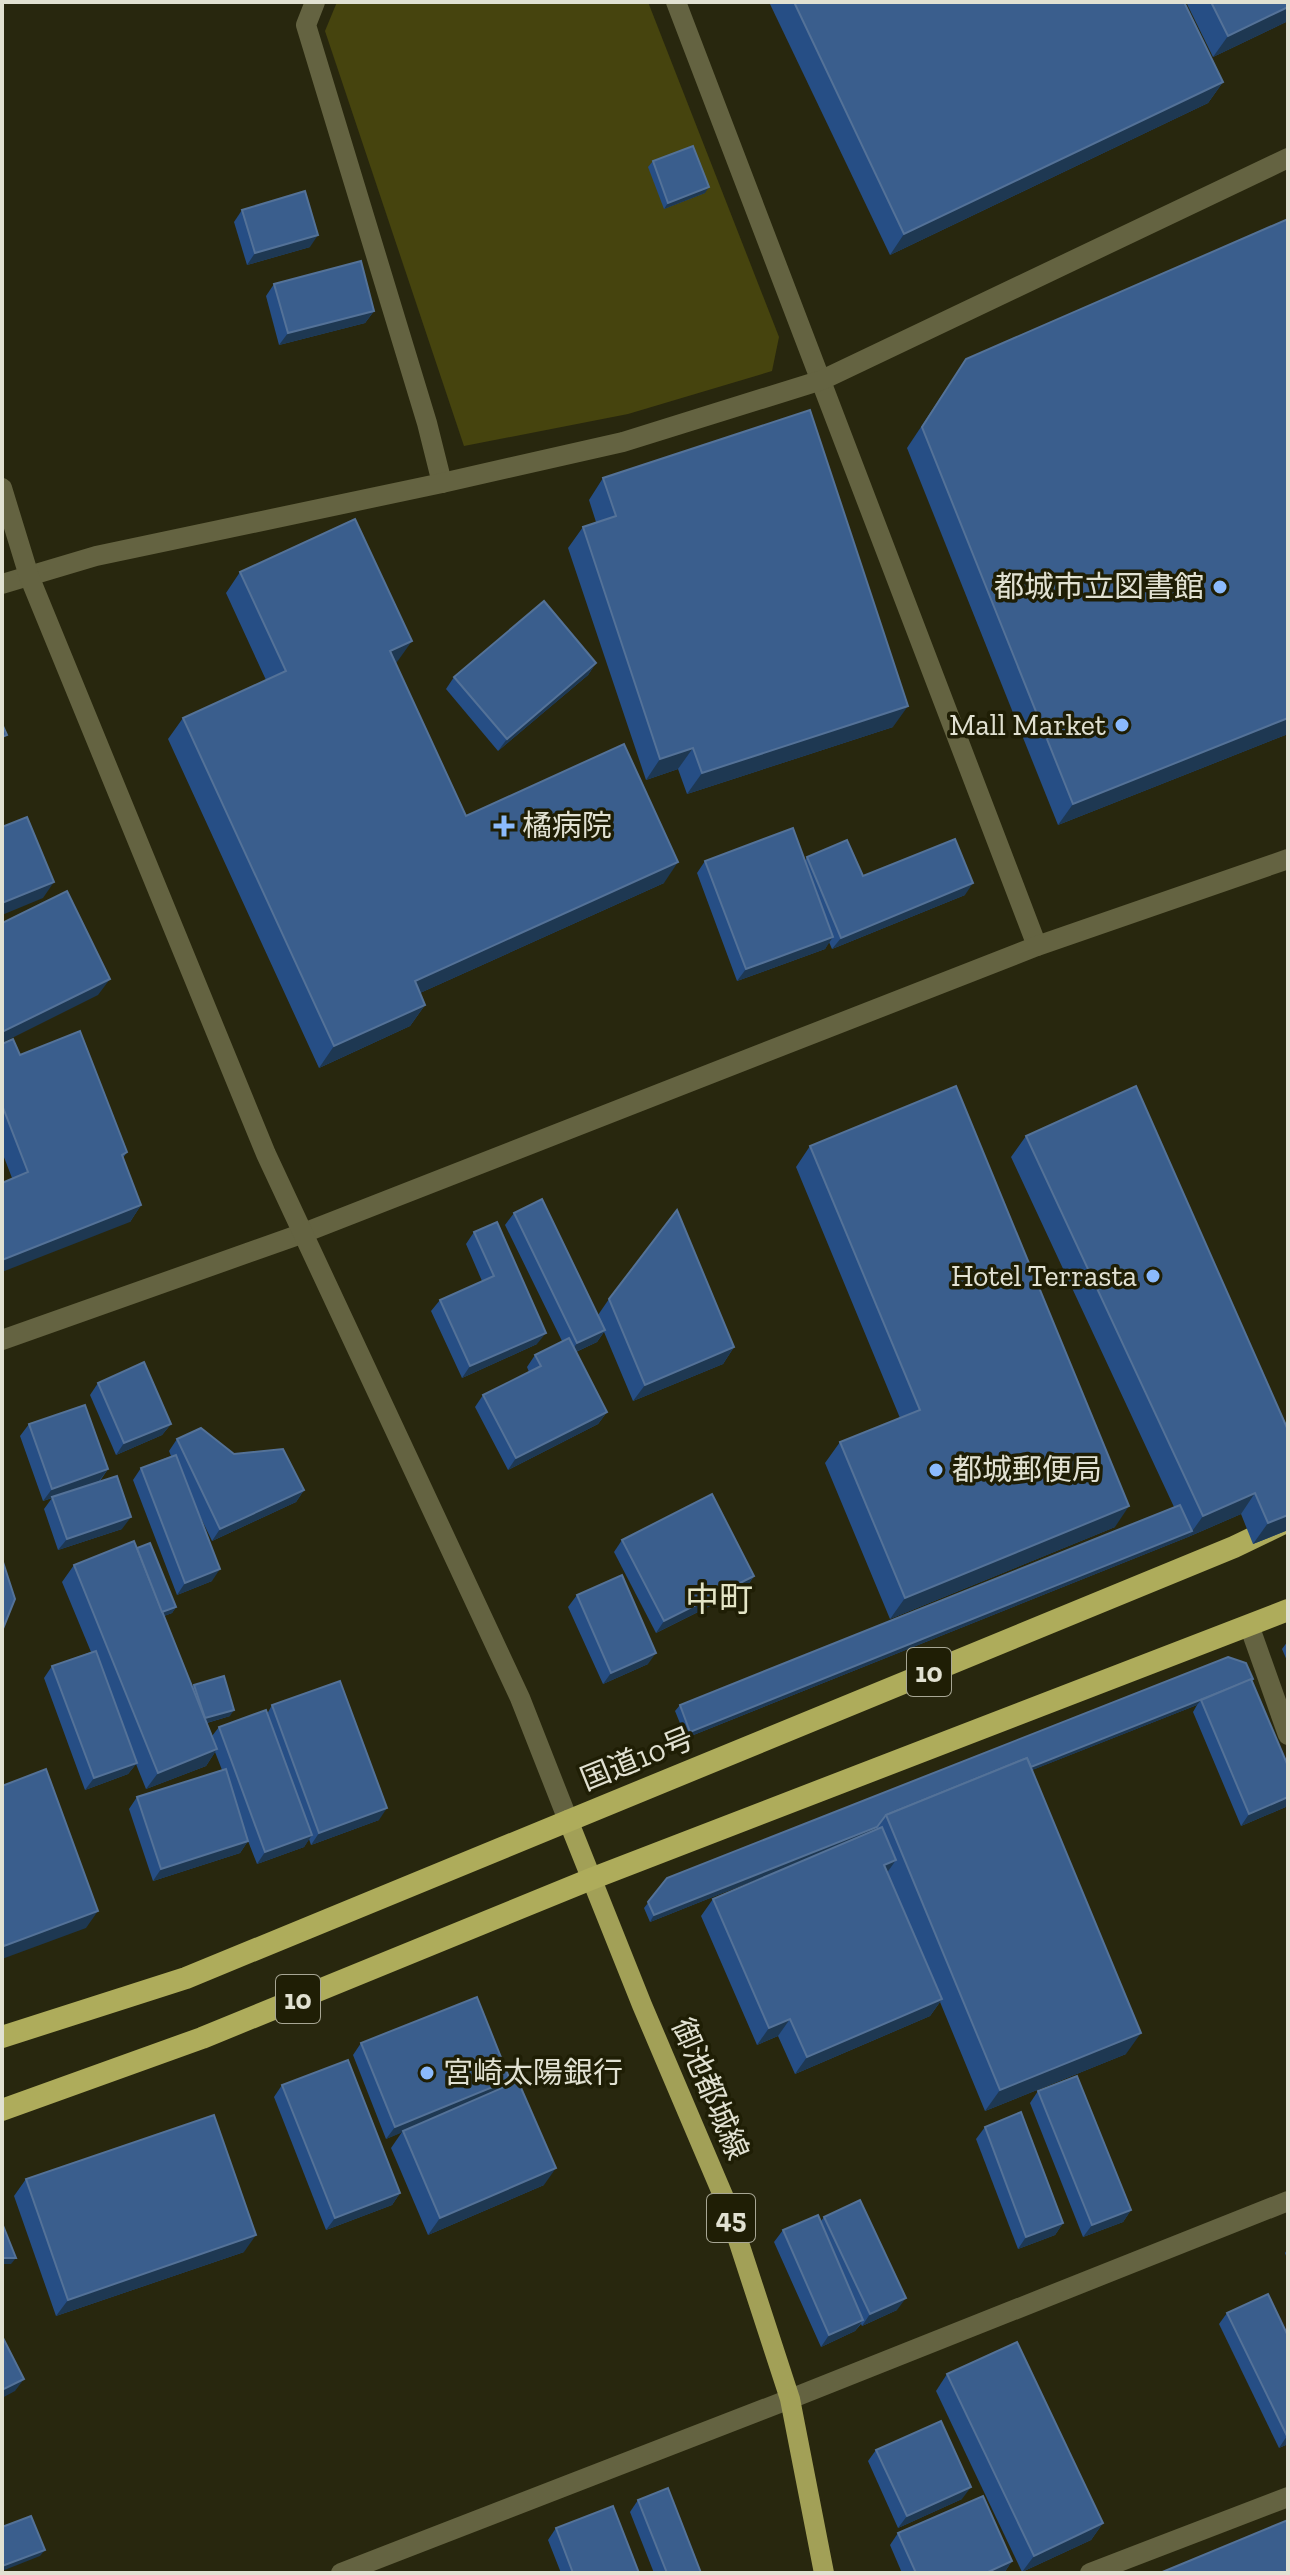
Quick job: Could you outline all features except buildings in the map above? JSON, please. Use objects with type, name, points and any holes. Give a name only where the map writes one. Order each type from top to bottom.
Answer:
[{"type":"highway","name":"国道10号","points":[[2,2037],[186,1978],[1234,1547],[1288,1521]]},
{"type":"highway","name":"10","points":[[2,2110],[202,2038],[591,1879],[1288,1610]]},
{"type":"main road","name":"御池都城線","points":[[568,1820],[725,2200],[790,2399],[824,2573]]},
{"type":"street","points":[[315,2],[306,25],[427,423],[442,483]]},
{"type":"street","points":[[676,2],[1037,946]]},
{"type":"street","points":[[2,584],[96,556],[623,442],[822,380],[1288,158]]},
{"type":"street","points":[[2,488],[29,576],[301,1234],[520,1698],[568,1820]]},
{"type":"street","points":[[2,1340],[301,1234],[1037,946],[1288,859]]},
{"type":"street","points":[[1249,1625],[1288,1735]]},
{"type":"street","points":[[341,2573],[1288,2201]]},
{"type":"street","points":[[1090,2573],[1288,2497]]},
{"type":"shaded area","points":[[337,2],[648,2],[779,337],[772,371],[628,414],[464,446],[325,31]]},
{"type":"place","name":"都城市立図書館","points":[[1220,587]]},
{"type":"place","name":"Mall Market","points":[[1122,725]]},
{"type":"place","name":"橘病院","points":[[504,826]]},
{"type":"place","name":"Hotel Terrasta","points":[[1153,1276]]},
{"type":"place","name":"都城郵便局","points":[[936,1470]]},
{"type":"place","name":"宮崎太陽銀行","points":[[427,2073]]},
{"type":"district","name":"中町","points":[[719,1599]]}]
